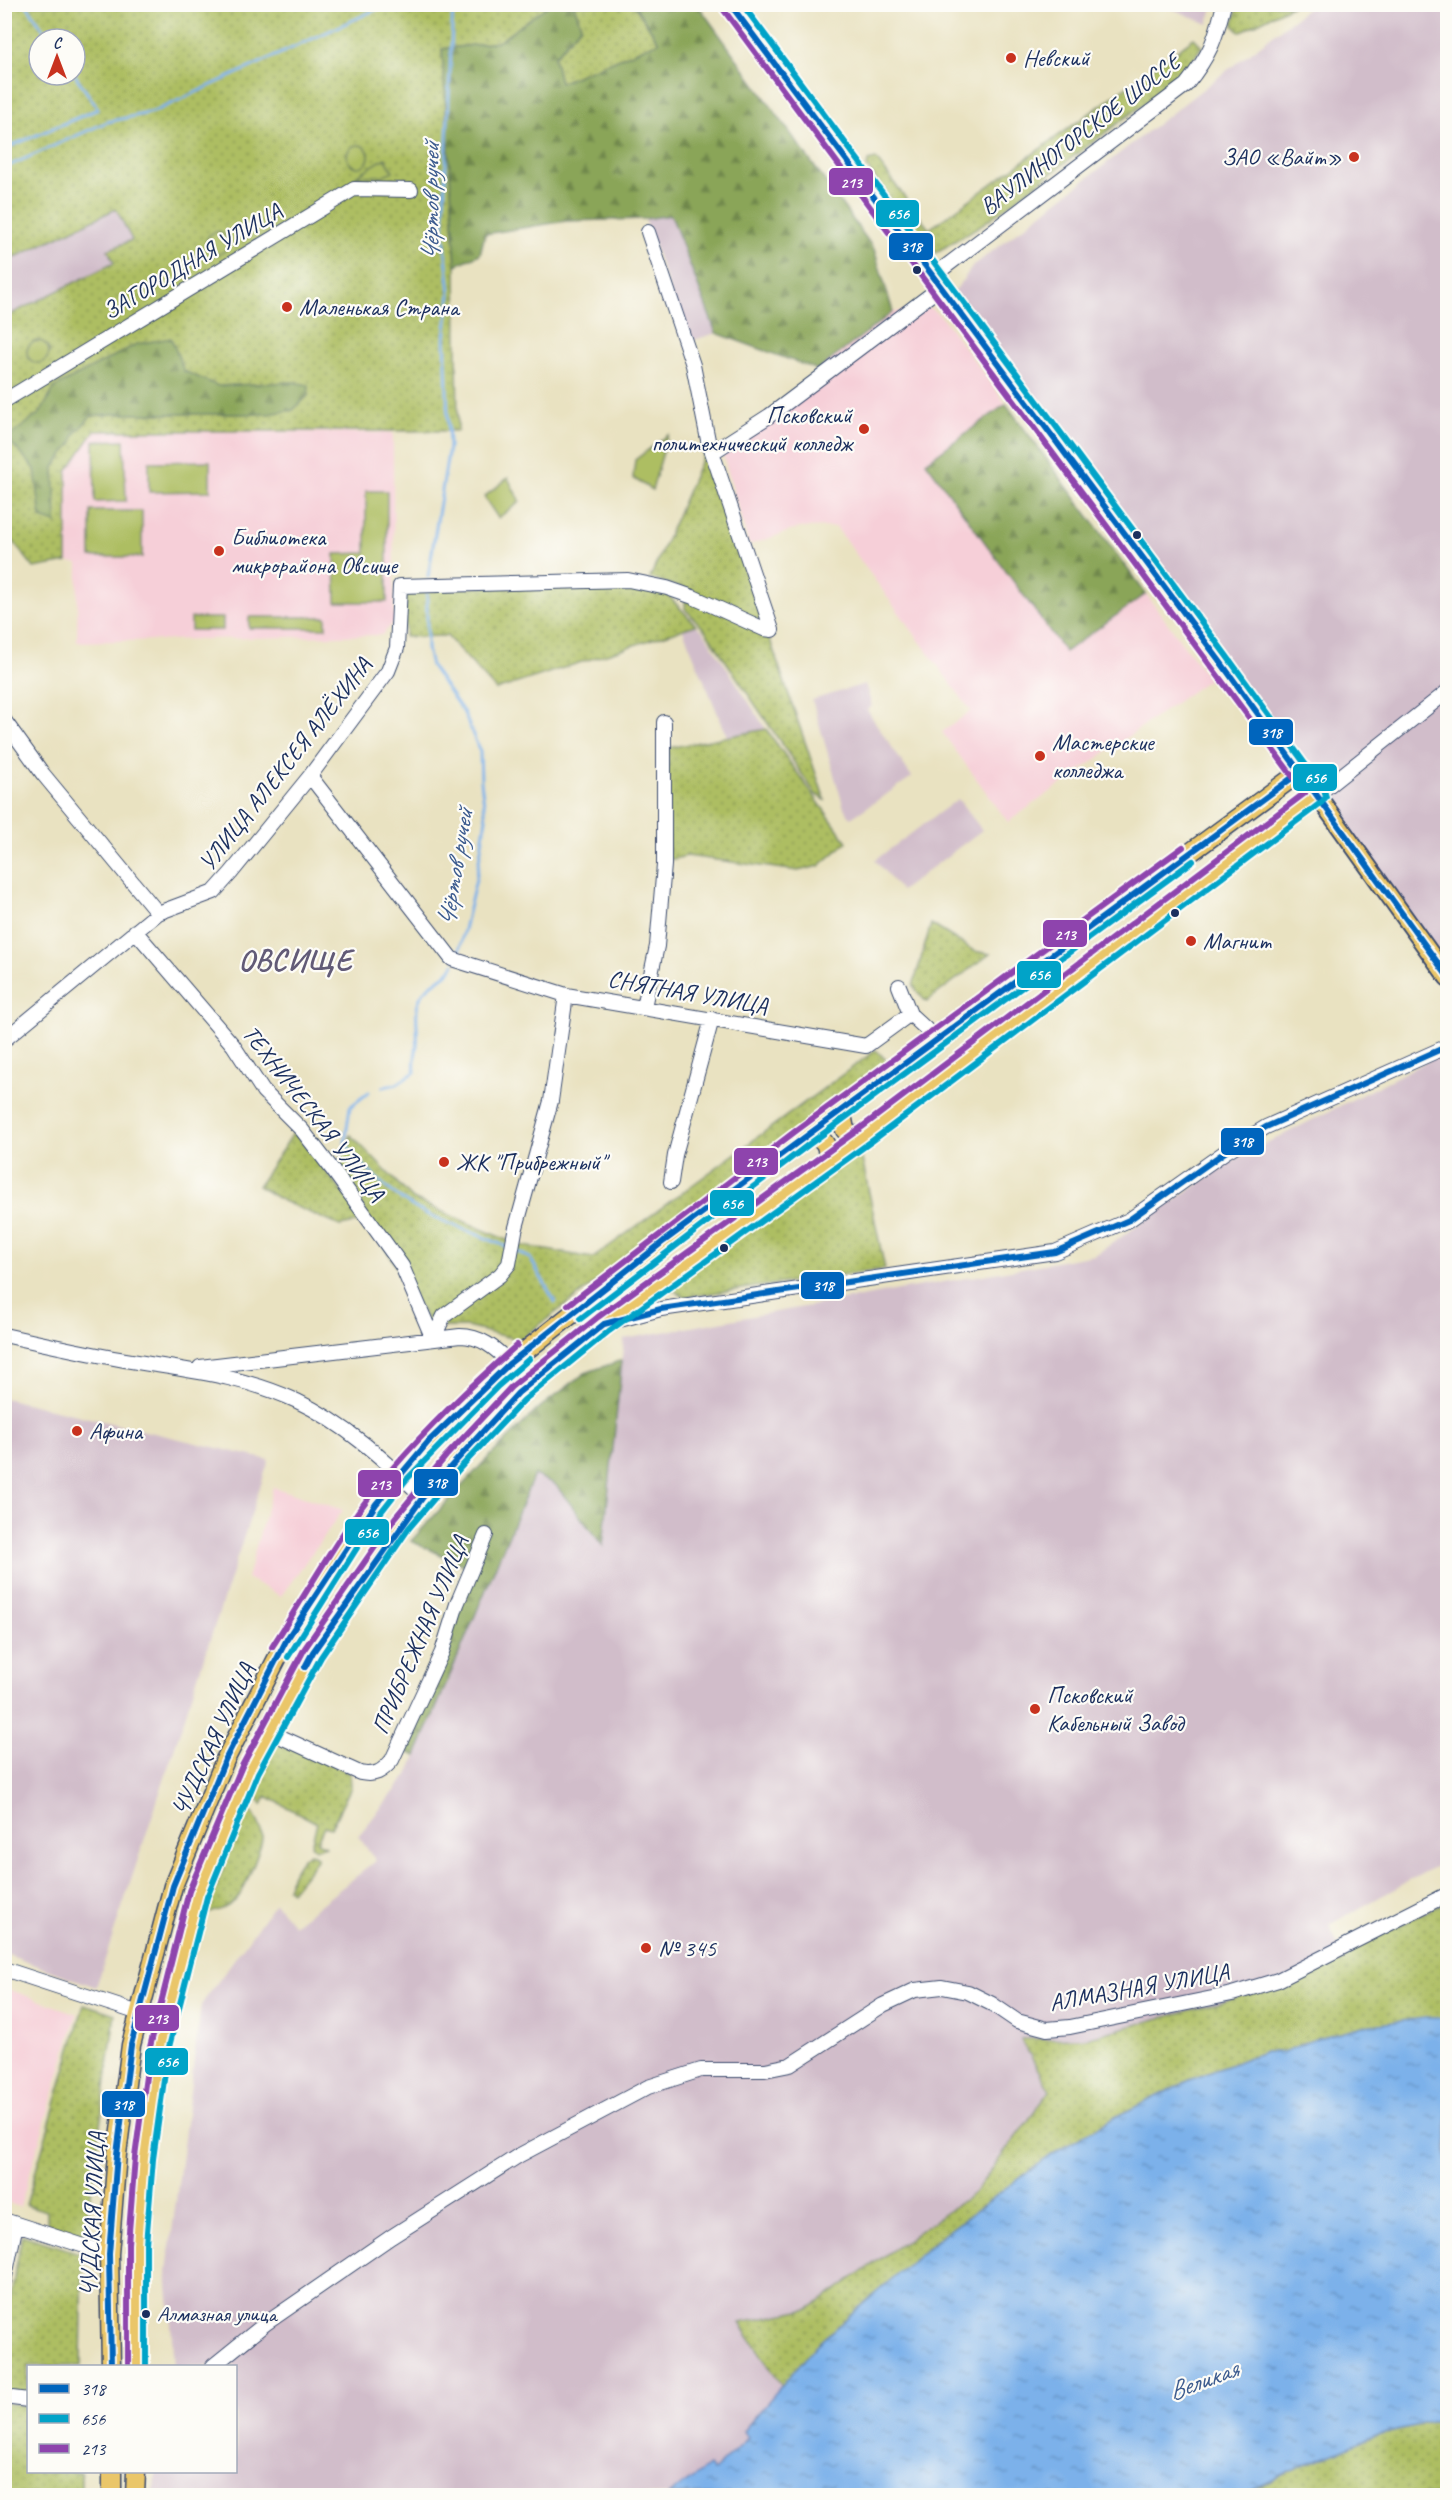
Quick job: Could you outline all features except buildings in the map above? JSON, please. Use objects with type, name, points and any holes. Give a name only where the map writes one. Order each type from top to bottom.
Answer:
[{"type":"highway","points":[[730,4],[1317,795]]},
{"type":"highway","name":"ЧУДСКАЯ УЛИЦА","points":[[111,2365],[109,2254],[125,2088],[131,2045],[173,1886],[225,1760],[287,1639],[367,1516],[399,1474],[510,1363],[807,1134],[1300,772]]},
{"type":"highway","name":"ЧУДСКАЯ УЛИЦА","points":[[137,2365],[137,2244],[144,2158],[159,2049],[198,1894],[250,1769],[313,1652],[423,1497],[518,1394],[604,1324],[867,1134],[1317,795]]},
{"type":"highway","points":[[841,1109],[846,1130],[852,1136],[867,1134]]},
{"type":"highway","points":[[807,1134],[818,1136],[825,1142],[829,1152],[826,1163]]},
{"type":"highway","points":[[125,2088],[132,2097],[144,2098],[153,2092]]},
{"type":"highway","points":[[117,2154],[126,2149],[135,2150],[144,2158]]},
{"type":"highway","points":[[112,2473],[112,2496]]},
{"type":"highway","points":[[135,2496],[136,2473]]},
{"type":"main road","points":[[1317,795],[1448,978]]},
{"type":"street","name":"ВАУЛИНОГОРСКОЕ ШОССЕ","points":[[713,452],[769,416],[1186,85],[1206,61],[1218,31],[1224,4]]},
{"type":"street","name":"ЗАГОРОДНАЯ УЛИЦА","points":[[4,401],[354,189],[411,190]]},
{"type":"street","points":[[648,232],[693,365],[708,440],[713,452]]},
{"type":"street","name":"УЛИЦА АЛЕКСЕЯ АЛЁХИНА","points":[[4,1040],[159,912],[214,892],[310,776],[388,671],[397,648],[400,586],[628,580],[667,588],[693,597],[764,629],[772,630],[713,452]]},
{"type":"street","points":[[1317,795],[1448,691]]},
{"type":"street","points":[[4,720],[43,774],[159,912]]},
{"type":"street","points":[[644,1007],[657,946],[664,865],[664,722]]},
{"type":"street","name":"СНЯТНАЯ УЛИЦА","points":[[310,776],[452,959],[566,994],[866,1046],[910,1014]]},
{"type":"street","name":"ТЕХНИЧЕСКАЯ УЛИЦА","points":[[135,931],[233,1045],[263,1091],[302,1130],[332,1168],[402,1266],[434,1339]]},
{"type":"street","points":[[899,986],[910,1014],[926,1028],[935,1041]]},
{"type":"street","points":[[434,1339],[444,1316],[500,1275],[509,1264],[515,1231],[551,1101],[566,994]]},
{"type":"street","points":[[671,1182],[675,1155],[712,1019]]},
{"type":"street","points":[[604,1324],[661,1310],[1055,1252],[1129,1220],[1225,1152],[1266,1127],[1448,1047]]},
{"type":"street","points":[[4,1335],[125,1360],[219,1375],[257,1385],[296,1400],[349,1432],[423,1497]]},
{"type":"street","points":[[183,1369],[471,1336],[496,1349],[510,1363]]},
{"type":"street","name":"ПРИБРЕЖНАЯ УЛИЦА","points":[[270,1732],[360,1773],[376,1774],[385,1769],[392,1760],[442,1652],[457,1604],[486,1535]]},
{"type":"street","name":"АЛМАЗНАЯ УЛИЦА","points":[[215,2365],[265,2324],[449,2200],[518,2156],[648,2087],[701,2070],[765,2070],[790,2065],[883,2005],[915,1990],[942,1986],[968,1992],[992,2004],[1017,2021],[1047,2029],[1070,2027],[1232,1994],[1278,1980],[1448,1894]]},
{"type":"street","points":[[4,1969],[139,2013]]},
{"type":"street","points":[[4,2281],[10,2222],[109,2254]]},
{"type":"street","points":[[4,2397],[27,2400]]},
{"type":"shaded area","points":[[1163,5],[1213,5],[1208,24]]},
{"type":"shaded area","points":[[1312,5],[1447,5],[1447,965],[951,296],[973,266]]},
{"type":"shaded area","points":[[116,208],[132,240],[114,263],[5,317],[5,262]]},
{"type":"shaded area","points":[[671,215],[716,333],[688,342],[645,219]]},
{"type":"shaded area","points":[[930,308],[942,317],[1006,404],[926,462],[1065,652],[1146,594],[1209,679],[1008,822],[942,732],[971,711],[836,527],[799,528],[749,545],[723,455],[823,379],[818,370],[893,312]]},
{"type":"shaded area","points":[[95,431],[393,433],[394,621],[382,635],[77,642],[78,563],[67,562],[67,471]]},
{"type":"shaded area","points":[[696,625],[703,631],[766,729],[727,736],[683,630]]},
{"type":"shaded area","points":[[865,684],[872,706],[867,710],[912,777],[851,818],[844,808],[812,700]]},
{"type":"shaded area","points":[[958,799],[982,830],[901,891],[875,860]]},
{"type":"shaded area","points":[[1447,1051],[1447,1860],[1329,1925],[1342,1955],[1281,1986],[1086,2038],[1021,2039],[1050,2091],[975,2192],[809,2309],[740,2323],[782,2386],[743,2431],[748,2438],[712,2471],[709,2466],[671,2495],[154,2496],[155,2473],[237,2473],[237,2365],[174,2365],[167,2271],[201,2005],[275,1903],[294,1925],[376,1861],[358,1836],[408,1775],[534,1475],[555,1484],[603,1545],[624,1339],[1095,1255],[1230,1162]]},
{"type":"shaded area","points":[[4,1398],[269,1460],[96,1987],[5,1954]]},
{"type":"shaded area","points":[[273,1487],[343,1510],[281,1596],[247,1578]]},
{"type":"shaded area","points":[[5,1988],[77,2014],[20,2207],[5,2202]]},
{"type":"green space","points":[[550,4],[574,5],[581,26],[554,57],[560,83],[659,42],[634,5],[698,5],[874,249],[893,312],[818,370],[716,333],[671,215],[645,219],[566,221],[485,234],[480,254],[456,265],[442,49],[498,42]]},
{"type":"green space","points":[[1238,4],[1293,5],[1240,32],[1233,25]]},
{"type":"green space","points":[[5,5],[550,5],[498,42],[442,49],[456,265],[458,431],[95,431],[67,471],[67,562],[34,568],[5,531],[5,317],[114,263],[108,250],[132,240],[116,209],[5,262]]},
{"type":"green space","points":[[574,5],[634,5],[659,42],[560,83],[554,57],[581,26]]},
{"type":"green space","points":[[1194,38],[1202,46],[1189,65],[1169,85],[986,222],[932,255],[925,249],[867,167],[868,161],[876,159],[929,229]]},
{"type":"green space","points":[[358,145],[366,148],[369,156],[366,164],[358,167],[350,164],[347,156],[350,148]]},
{"type":"green space","points":[[385,158],[393,171],[382,176],[356,176]]},
{"type":"green space","points":[[217,232],[225,235],[228,243],[225,251],[217,254],[209,251],[206,243],[209,235]]},
{"type":"green space","points":[[171,338],[184,371],[218,386],[293,382],[309,385],[308,396],[293,410],[268,414],[91,416],[74,435],[73,442],[54,467],[56,523],[41,518],[35,469],[7,438],[40,413],[55,387],[137,344]]},
{"type":"green space","points":[[38,341],[46,344],[49,352],[46,360],[38,363],[30,360],[27,352],[30,344]]},
{"type":"green space","points":[[1006,404],[1146,594],[1065,652],[926,462]]},
{"type":"green space","points":[[668,435],[652,490],[633,478],[635,460]]},
{"type":"green space","points":[[124,440],[126,501],[95,502],[94,441]]},
{"type":"green space","points":[[705,451],[825,800],[816,795],[705,630],[685,609],[685,589],[650,578]]},
{"type":"green space","points":[[210,461],[210,491],[149,492],[149,462]]},
{"type":"green space","points":[[508,478],[520,502],[498,518],[484,497]]},
{"type":"green space","points":[[366,491],[387,491],[387,602],[336,602],[335,554],[366,553]]},
{"type":"green space","points":[[91,511],[142,511],[142,557],[91,557]]},
{"type":"green space","points":[[626,582],[664,591],[696,625],[496,690],[447,636],[405,637],[406,590]]},
{"type":"green space","points":[[249,617],[326,617],[326,628],[249,628]]},
{"type":"green space","points":[[191,618],[223,618],[223,630],[191,630]]},
{"type":"green space","points":[[766,729],[847,842],[819,866],[798,871],[687,856],[668,860],[668,748]]},
{"type":"green space","points":[[931,924],[974,951],[990,954],[926,1002],[913,986]]},
{"type":"green space","points":[[876,1050],[889,1063],[519,1340],[467,1327],[431,1327],[338,1166],[351,1135],[413,1199],[518,1245],[593,1258]]},
{"type":"green space","points":[[294,1132],[366,1221],[340,1226],[283,1201],[258,1186]]},
{"type":"green space","points":[[860,1149],[885,1269],[684,1297],[673,1290],[672,1285]]},
{"type":"green space","points":[[622,1360],[603,1546],[555,1484],[534,1475],[416,1756],[400,1749],[468,1567],[411,1541],[481,1465],[539,1408],[585,1373]]},
{"type":"green space","points":[[275,1739],[350,1773],[351,1787],[331,1828],[324,1826],[317,1842],[325,1846],[315,1849],[311,1845],[317,1823],[266,1796],[262,1805],[253,1791]]},
{"type":"green space","points":[[245,1808],[254,1815],[261,1831],[262,1839],[255,1861],[236,1900],[225,1908],[206,1914]]},
{"type":"green space","points":[[310,1853],[317,1857],[317,1860],[291,1892],[287,1888],[293,1873],[302,1859]]},
{"type":"green space","points":[[1447,1901],[1447,2018],[1364,2026],[1318,2038],[1283,2052],[1263,2052],[1190,2080],[1117,2116],[1053,2154],[939,2238],[816,2345],[782,2386],[740,2323],[809,2309],[975,2192],[1050,2091],[1021,2039],[1086,2038],[1281,1986]]},
{"type":"green space","points":[[84,2004],[115,2014],[85,2237],[47,2225],[47,2211],[26,2205]]},
{"type":"green space","points":[[22,2235],[83,2254],[81,2365],[27,2365],[27,2394],[5,2391],[5,2327]]},
{"type":"green space","points":[[4,2403],[27,2406],[27,2473],[81,2473],[81,2495],[5,2495]]},
{"type":"green space","points":[[1447,2418],[1447,2495],[1242,2496],[1290,2471],[1381,2434]]},
{"type":"water","name":"Великая","points":[[1425,2018],[1447,2018],[1447,2418],[1381,2434],[1290,2471],[1242,2495],[669,2495],[709,2466],[713,2471],[748,2438],[743,2431],[816,2345],[939,2238],[1053,2154],[1117,2116],[1190,2080],[1263,2052],[1283,2052],[1318,2038],[1364,2026]]},
{"type":"waterway","points":[[26,4],[42,27]]},
{"type":"waterway","points":[[4,168],[107,122],[153,112],[388,4]]},
{"type":"waterway","name":"Чёртов ручей","points":[[428,577],[449,447],[445,338],[450,293],[443,228],[453,4]]},
{"type":"waterway","points":[[4,149],[98,109],[83,87]]},
{"type":"waterway","points":[[432,169],[445,169]]},
{"type":"waterway","name":"Чёртов ручей","points":[[427,594],[427,649],[431,666],[464,713],[480,752],[486,819],[476,879],[458,955]]},
{"type":"waterway","name":"Чёртов ручей","points":[[383,1087],[397,1084],[415,1072],[417,1011],[420,999],[426,989],[448,973],[454,964]]},
{"type":"waterway","name":"Чёртов ручей","points":[[369,1092],[350,1107],[345,1143],[360,1161],[378,1180],[417,1209],[507,1247]]},
{"type":"waterway","name":"Чёртов ручей","points":[[516,1251],[530,1258],[555,1302]]},
{"type":"transit line","name":"318","points":[[730,4],[1219,660],[1448,977]]},
{"type":"transit line","name":"656","points":[[146,2365],[146,2244],[153,2159],[168,2051],[207,1897],[258,1773],[321,1657],[409,1528],[460,1468],[524,1400],[609,1331],[872,1141],[1326,797],[1324,790],[1226,655],[742,4]]},
{"type":"transit line","name":"213","points":[[128,2365],[128,2244],[135,2157],[150,2047],[189,1891],[242,1766],[305,1648],[395,1518],[446,1456],[511,1387],[598,1317],[862,1127],[1305,793],[723,9]]},
{"type":"transit line","name":"318","points":[[111,2365],[109,2254],[117,2154],[131,2045],[173,1886],[225,1760],[287,1639],[376,1504],[429,1441],[510,1363],[664,1241],[1300,772]]},
{"type":"transit line","name":"213","points":[[568,1305],[797,1130],[1183,847]]},
{"type":"transit line","name":"656","points":[[580,1319],[808,1145],[1193,861]]},
{"type":"transit line","name":"318","points":[[305,1667],[313,1652],[423,1497],[518,1393],[604,1324],[661,1309],[1055,1252],[1129,1220],[1225,1152],[1266,1127],[1448,1046]]},
{"type":"transit line","name":"213","points":[[272,1647],[344,1532],[376,1488],[438,1420],[517,1345]]},
{"type":"transit line","name":"656","points":[[288,1657],[374,1521],[406,1480],[498,1386],[529,1359]]},
{"type":"place","name":"Невский","points":[[1011,58]]},
{"type":"place","name":"ЗАО «Вайт»","points":[[1354,157]]},
{"type":"place","name":"Маленькая Страна","points":[[287,307]]},
{"type":"place","name":"Псковский политехнический колледж","points":[[864,429]]},
{"type":"place","name":"Библиотека микрорайона Овсище","points":[[219,551]]},
{"type":"place","name":"Мастерские колледжа","points":[[1040,756]]},
{"type":"place","name":"Магнит","points":[[1191,941]]},
{"type":"place","name":"ЖК \"Прибрежный\"","points":[[444,1162]]},
{"type":"place","name":"Афина","points":[[77,1431]]},
{"type":"place","name":"Псковский Кабельный Завод","points":[[1035,1709]]},
{"type":"place","name":"№ 345","points":[[646,1948]]},
{"type":"place","name":"Алмазная улица","points":[[146,2314]]},
{"type":"district","name":"ОВСИЩЕ","points":[[296,960]]}]
